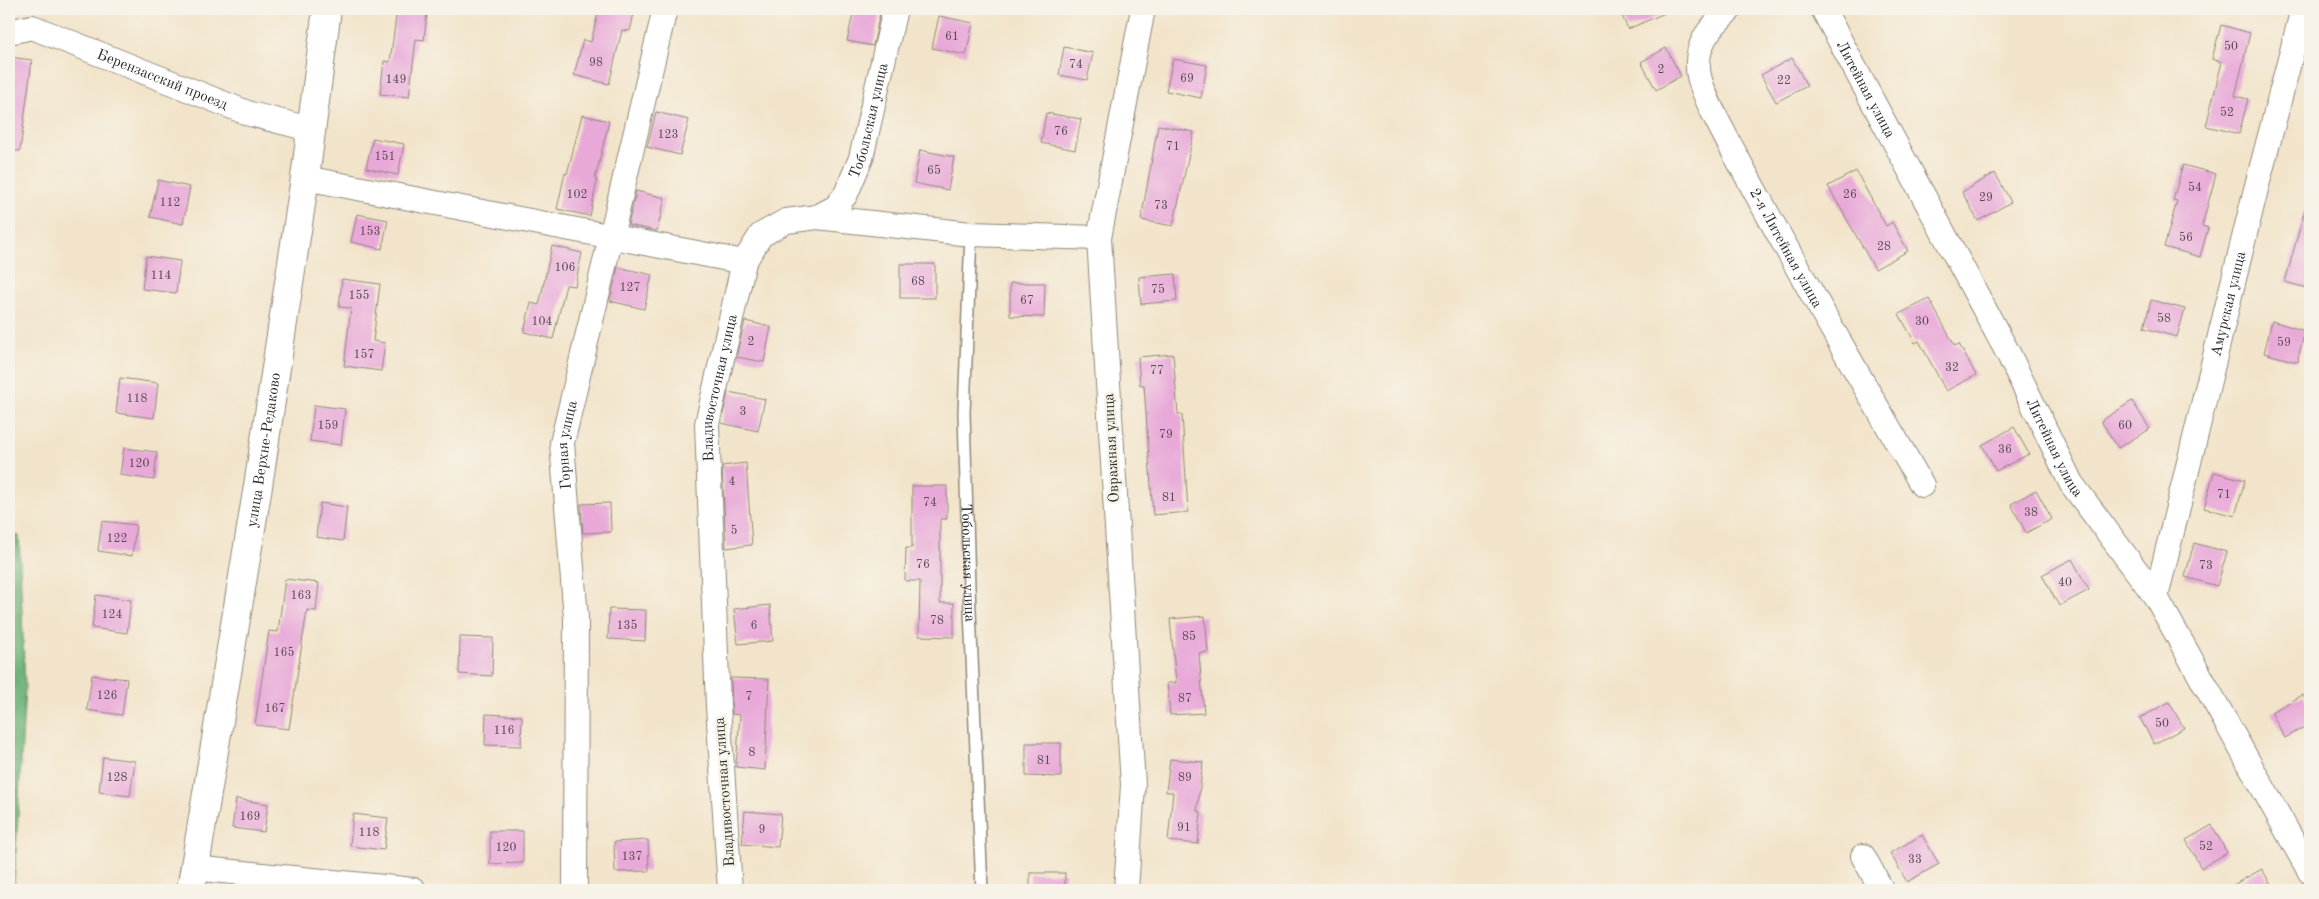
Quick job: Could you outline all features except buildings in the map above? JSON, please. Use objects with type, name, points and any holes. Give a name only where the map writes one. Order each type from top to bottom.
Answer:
[{"type":"street","name":"улица Верхне-Редаково","points":[[192,879],[258,486],[305,178],[327,9]]},
{"type":"street","name":"Горная улица","points":[[575,890],[576,618],[562,443],[665,9]]},
{"type":"street","name":"Тобольская улица","points":[[817,217],[836,207],[846,194],[861,158],[895,9]]},
{"type":"street","name":"Овражная улица","points":[[1126,890],[1133,785],[1099,238],[1143,9]]},
{"type":"street","name":"2-я Литейная улица","points":[[1730,9],[1708,30],[1699,53],[1698,70],[1705,92],[1766,211],[1922,484]]},
{"type":"street","name":"Литейная улица","points":[[1823,9],[2009,355],[2071,482],[2156,598],[2310,872]]},
{"type":"street","name":"Амурская улица","points":[[2156,598],[2255,193],[2303,9]]},
{"type":"street","name":"Берензасский проезд","points":[[9,32],[32,27],[250,114],[302,127],[310,140]]},
{"type":"street","points":[[305,178],[610,238],[744,262]]},
{"type":"street","name":"Владивосточная улица","points":[[730,890],[718,706],[707,424],[744,262],[761,235],[786,221],[817,217],[971,234],[1099,238]]},
{"type":"street","points":[[1863,856],[1882,890]]},
{"type":"street","points":[[192,879],[414,890]]},
{"type":"lane","name":"Тобольская улица","points":[[971,234],[964,413],[982,890]]},
{"type":"green space","points":[[9,534],[19,536],[25,687],[14,890],[9,890]]}]
